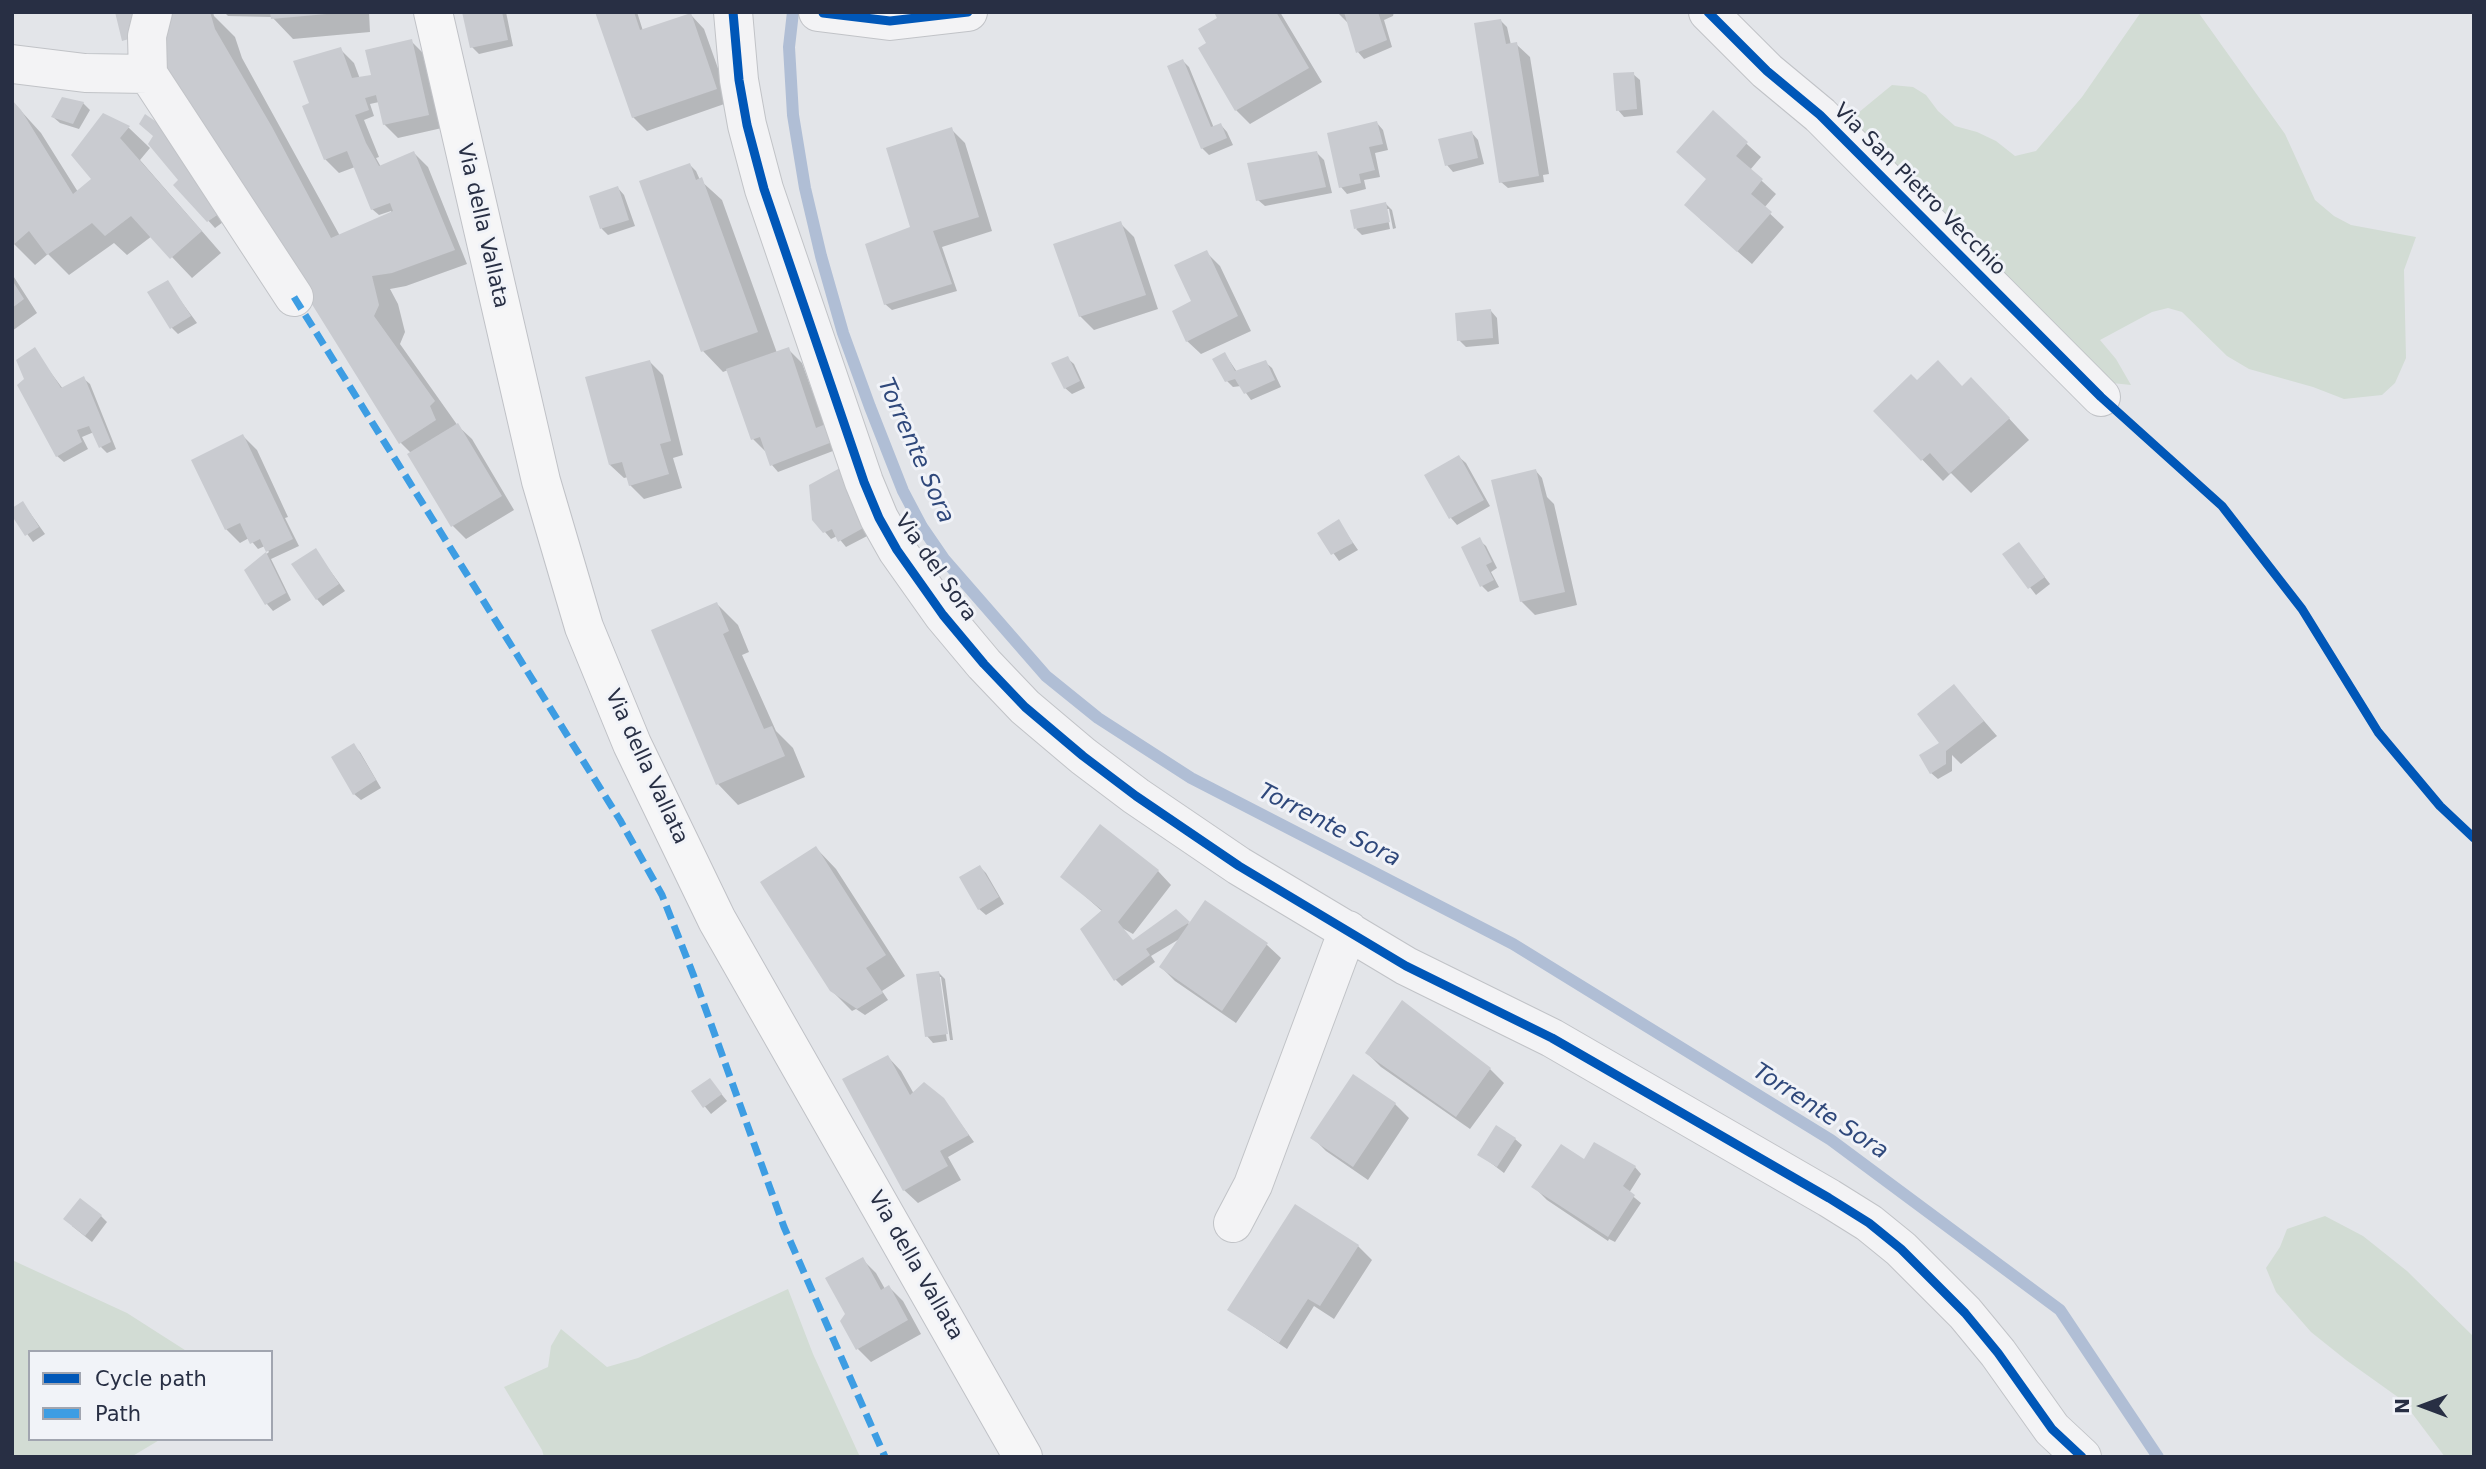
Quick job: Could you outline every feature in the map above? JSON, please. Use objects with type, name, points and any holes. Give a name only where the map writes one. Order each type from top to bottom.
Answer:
[{"type":"main road","name":"Via della Vallata","points":[[433,12],[541,481],[584,627],[632,744],[718,920],[1023,1457]]},
{"type":"street","points":[[153,12],[147,36],[148,74],[294,297]]},
{"type":"street","name":"Via del Sora","points":[[733,12],[738,79],[764,189],[859,469],[879,518],[897,550],[943,615],[984,664],[1025,707],[1083,756],[1136,796],[1239,866],[1406,966],[1552,1038],[1609,1070],[1869,1223],[1901,1249],[1965,1313],[1998,1353],[2052,1429],[2082,1457]]},
{"type":"street","points":[[829,13],[890,21],[968,12]]},
{"type":"street","name":"Via San Pietro Vecchio","points":[[1708,12],[1767,71],[1821,114],[2101,397]]},
{"type":"street","points":[[12,64],[85,73],[148,74]]},
{"type":"street","points":[[1233,1223],[1253,1185],[1348,930]]},
{"type":"shaded area","points":[[2141,12],[2198,12],[2285,134],[2315,200],[2334,216],[2351,225],[2416,237],[2404,270],[2406,358],[2395,383],[2382,395],[2344,399],[2313,387],[2249,369],[2227,356],[2182,312],[2168,308],[2152,312],[2100,340],[2116,359],[2131,385],[2074,379],[1830,136],[1892,85],[1913,87],[1926,95],[1938,111],[1955,126],[1996,141],[2015,156],[2036,151],[2082,97]]},
{"type":"shaded area","points":[[2325,1216],[2363,1236],[2407,1271],[2474,1337],[2474,1457],[2445,1457],[2402,1400],[2311,1332],[2276,1292],[2266,1268],[2280,1247],[2287,1229]]},
{"type":"shaded area","points":[[12,1260],[127,1313],[185,1350],[28,1350],[28,1441],[158,1441],[131,1457],[12,1457]]},
{"type":"shaded area","points":[[788,1289],[813,1354],[860,1457],[544,1457],[504,1387],[548,1367],[551,1346],[561,1329],[607,1367],[638,1358]]},
{"type":"building","points":[[115,12],[133,12],[139,36],[122,41]]},
{"type":"building","points":[[164,12],[210,12],[215,29],[272,127],[331,238],[393,211],[390,203],[371,210],[347,151],[324,160],[302,106],[309,103],[293,61],[341,47],[352,78],[371,75],[365,50],[412,39],[429,115],[383,125],[376,95],[365,98],[369,110],[355,115],[379,166],[414,151],[455,250],[392,273],[372,276],[379,305],[374,316],[435,401],[430,406],[436,420],[399,444],[158,57]]},
{"type":"building","points":[[270,12],[326,12],[326,14],[271,19]]},
{"type":"building","points":[[462,12],[502,12],[508,40],[470,48]]},
{"type":"building","points":[[595,12],[634,12],[640,30],[691,13],[717,89],[632,118]]},
{"type":"building","points":[[1214,12],[1276,12],[1309,68],[1235,111],[1198,48],[1206,43],[1198,29],[1217,18]]},
{"type":"building","points":[[1344,12],[1378,12],[1387,40],[1356,53]]},
{"type":"building","points":[[1501,19],[1506,44],[1517,42],[1539,176],[1499,183],[1474,23]]},
{"type":"building","points":[[1183,59],[1211,127],[1221,123],[1227,138],[1201,149],[1167,66]]},
{"type":"building","points":[[1634,72],[1637,109],[1616,111],[1613,73]]},
{"type":"building","points":[[62,97],[84,102],[73,124],[51,117]]},
{"type":"building","points":[[12,100],[21,110],[73,194],[91,179],[71,155],[103,113],[130,126],[120,138],[202,231],[170,259],[131,216],[105,236],[92,223],[47,255],[29,231],[12,246]]},
{"type":"building","points":[[1713,110],[1748,142],[1736,156],[1763,179],[1751,194],[1772,212],[1737,252],[1684,205],[1706,179],[1676,152]]},
{"type":"building","points":[[145,114],[161,125],[226,209],[207,222],[173,185],[178,180],[148,144],[153,136],[139,124]]},
{"type":"building","points":[[1377,121],[1383,144],[1369,147],[1375,170],[1359,174],[1361,183],[1339,188],[1327,133]]},
{"type":"building","points":[[952,127],[979,217],[933,231],[952,284],[884,305],[865,244],[910,227],[886,148]]},
{"type":"building","points":[[1472,131],[1478,158],[1445,166],[1438,139]]},
{"type":"building","points":[[1317,151],[1326,187],[1256,201],[1247,163]]},
{"type":"building","points":[[690,163],[696,180],[702,177],[758,332],[701,352],[639,181]]},
{"type":"building","points":[[618,186],[629,220],[600,229],[589,196]]},
{"type":"building","points":[[1386,202],[1390,222],[1354,229],[1350,210]]},
{"type":"building","points":[[1121,221],[1146,295],[1079,317],[1053,244]]},
{"type":"building","points":[[1207,250],[1238,316],[1186,342],[1172,311],[1191,301],[1174,265]]},
{"type":"building","points":[[12,280],[24,299],[12,308]]},
{"type":"building","points":[[168,280],[191,316],[170,329],[147,292]]},
{"type":"building","points":[[1491,309],[1493,338],[1457,341],[1455,313]]},
{"type":"building","points":[[35,347],[61,388],[84,376],[111,442],[99,448],[89,426],[77,430],[82,442],[56,457],[17,385],[24,379],[16,360]]},
{"type":"building","points":[[789,347],[816,428],[833,421],[840,439],[770,466],[760,437],[751,440],[726,369]]},
{"type":"building","points":[[1225,352],[1235,371],[1266,360],[1275,380],[1244,394],[1235,379],[1225,382],[1212,359]]},
{"type":"building","points":[[1068,356],[1080,381],[1064,389],[1051,363]]},
{"type":"building","points":[[650,360],[671,441],[660,444],[669,474],[629,486],[622,462],[609,465],[585,377]]},
{"type":"building","points":[[1938,360],[1962,386],[1971,377],[2010,418],[1949,474],[1930,453],[1921,461],[1873,411],[1911,374],[1917,380]]},
{"type":"building","points":[[458,423],[502,496],[451,527],[407,454]]},
{"type":"building","points":[[243,434],[293,539],[266,552],[260,539],[250,544],[240,523],[225,530],[191,460]]},
{"type":"building","points":[[1459,455],[1484,500],[1449,519],[1424,475]]},
{"type":"building","points":[[840,468],[865,527],[838,542],[832,529],[823,533],[812,520],[809,485]]},
{"type":"building","points":[[1536,469],[1565,592],[1520,602],[1491,480]]},
{"type":"building","points":[[23,501],[39,527],[25,536],[12,516],[12,508]]},
{"type":"building","points":[[1339,519],[1353,543],[1331,555],[1317,533]]},
{"type":"building","points":[[1480,537],[1492,562],[1486,565],[1494,580],[1480,587],[1461,547]]},
{"type":"building","points":[[2019,542],[2045,577],[2028,589],[2002,554]]},
{"type":"building","points":[[316,548],[339,584],[316,600],[291,564]]},
{"type":"building","points":[[266,552],[286,593],[265,605],[244,570]]},
{"type":"building","points":[[717,602],[729,631],[723,634],[764,729],[772,726],[785,756],[716,785],[651,630]]},
{"type":"building","points":[[1954,684],[1984,721],[1946,751],[1946,764],[1930,774],[1919,755],[1939,743],[1917,714]]},
{"type":"building","points":[[354,743],[376,780],[353,795],[331,757]]},
{"type":"building","points":[[1100,824],[1159,870],[1118,922],[1133,940],[1176,909],[1190,922],[1146,949],[1150,955],[1114,981],[1080,929],[1102,910],[1060,877]]},
{"type":"building","points":[[816,846],[886,955],[866,968],[883,993],[857,1009],[830,991],[760,882]]},
{"type":"building","points":[[980,865],[999,897],[978,910],[959,877]]},
{"type":"building","points":[[1205,900],[1268,943],[1222,1011],[1159,967]]},
{"type":"building","points":[[939,971],[948,1034],[925,1037],[916,974]]},
{"type":"building","points":[[1402,1000],[1491,1068],[1456,1117],[1365,1053]]},
{"type":"building","points":[[888,1055],[910,1095],[924,1082],[944,1098],[969,1135],[940,1151],[948,1166],[903,1191],[842,1079]]},
{"type":"building","points":[[1353,1074],[1396,1103],[1353,1167],[1310,1138]]},
{"type":"building","points":[[710,1078],[722,1094],[703,1108],[691,1091]]},
{"type":"building","points":[[1496,1125],[1516,1138],[1497,1167],[1477,1155]]},
{"type":"building","points":[[1594,1142],[1636,1166],[1623,1186],[1635,1195],[1608,1237],[1531,1187],[1561,1144],[1584,1159]]},
{"type":"building","points":[[80,1198],[102,1215],[85,1236],[63,1219]]},
{"type":"building","points":[[1295,1204],[1359,1245],[1320,1306],[1308,1299],[1279,1343],[1227,1310]]},
{"type":"building","points":[[863,1257],[881,1290],[889,1285],[908,1320],[856,1350],[840,1321],[845,1314],[825,1278]]},
{"type":"waterway","name":"Torrente Sora","points":[[793,12],[789,47],[793,115],[805,188],[843,333],[870,407],[903,491],[922,527],[944,559],[1046,676],[1098,718],[1191,778],[1513,944],[1831,1140],[2060,1310],[2158,1457]]},
{"type":"marked path","points":[[294,297],[620,820],[662,895],[784,1227],[885,1457]]},
{"type":"cycle path","points":[[733,12],[739,80],[747,125],[764,189],[864,482],[879,518],[897,550],[943,615],[984,664],[1025,707],[1083,756],[1136,796],[1239,866],[1406,966],[1552,1038],[1869,1223],[1901,1249],[1965,1313],[1998,1353],[2052,1429],[2082,1457]]},
{"type":"cycle path","points":[[823,13],[890,21],[968,12]]},
{"type":"cycle path","points":[[1708,12],[1767,71],[1820,115],[2101,397],[2222,506],[2302,609],[2378,732],[2440,806],[2474,838]]}]
